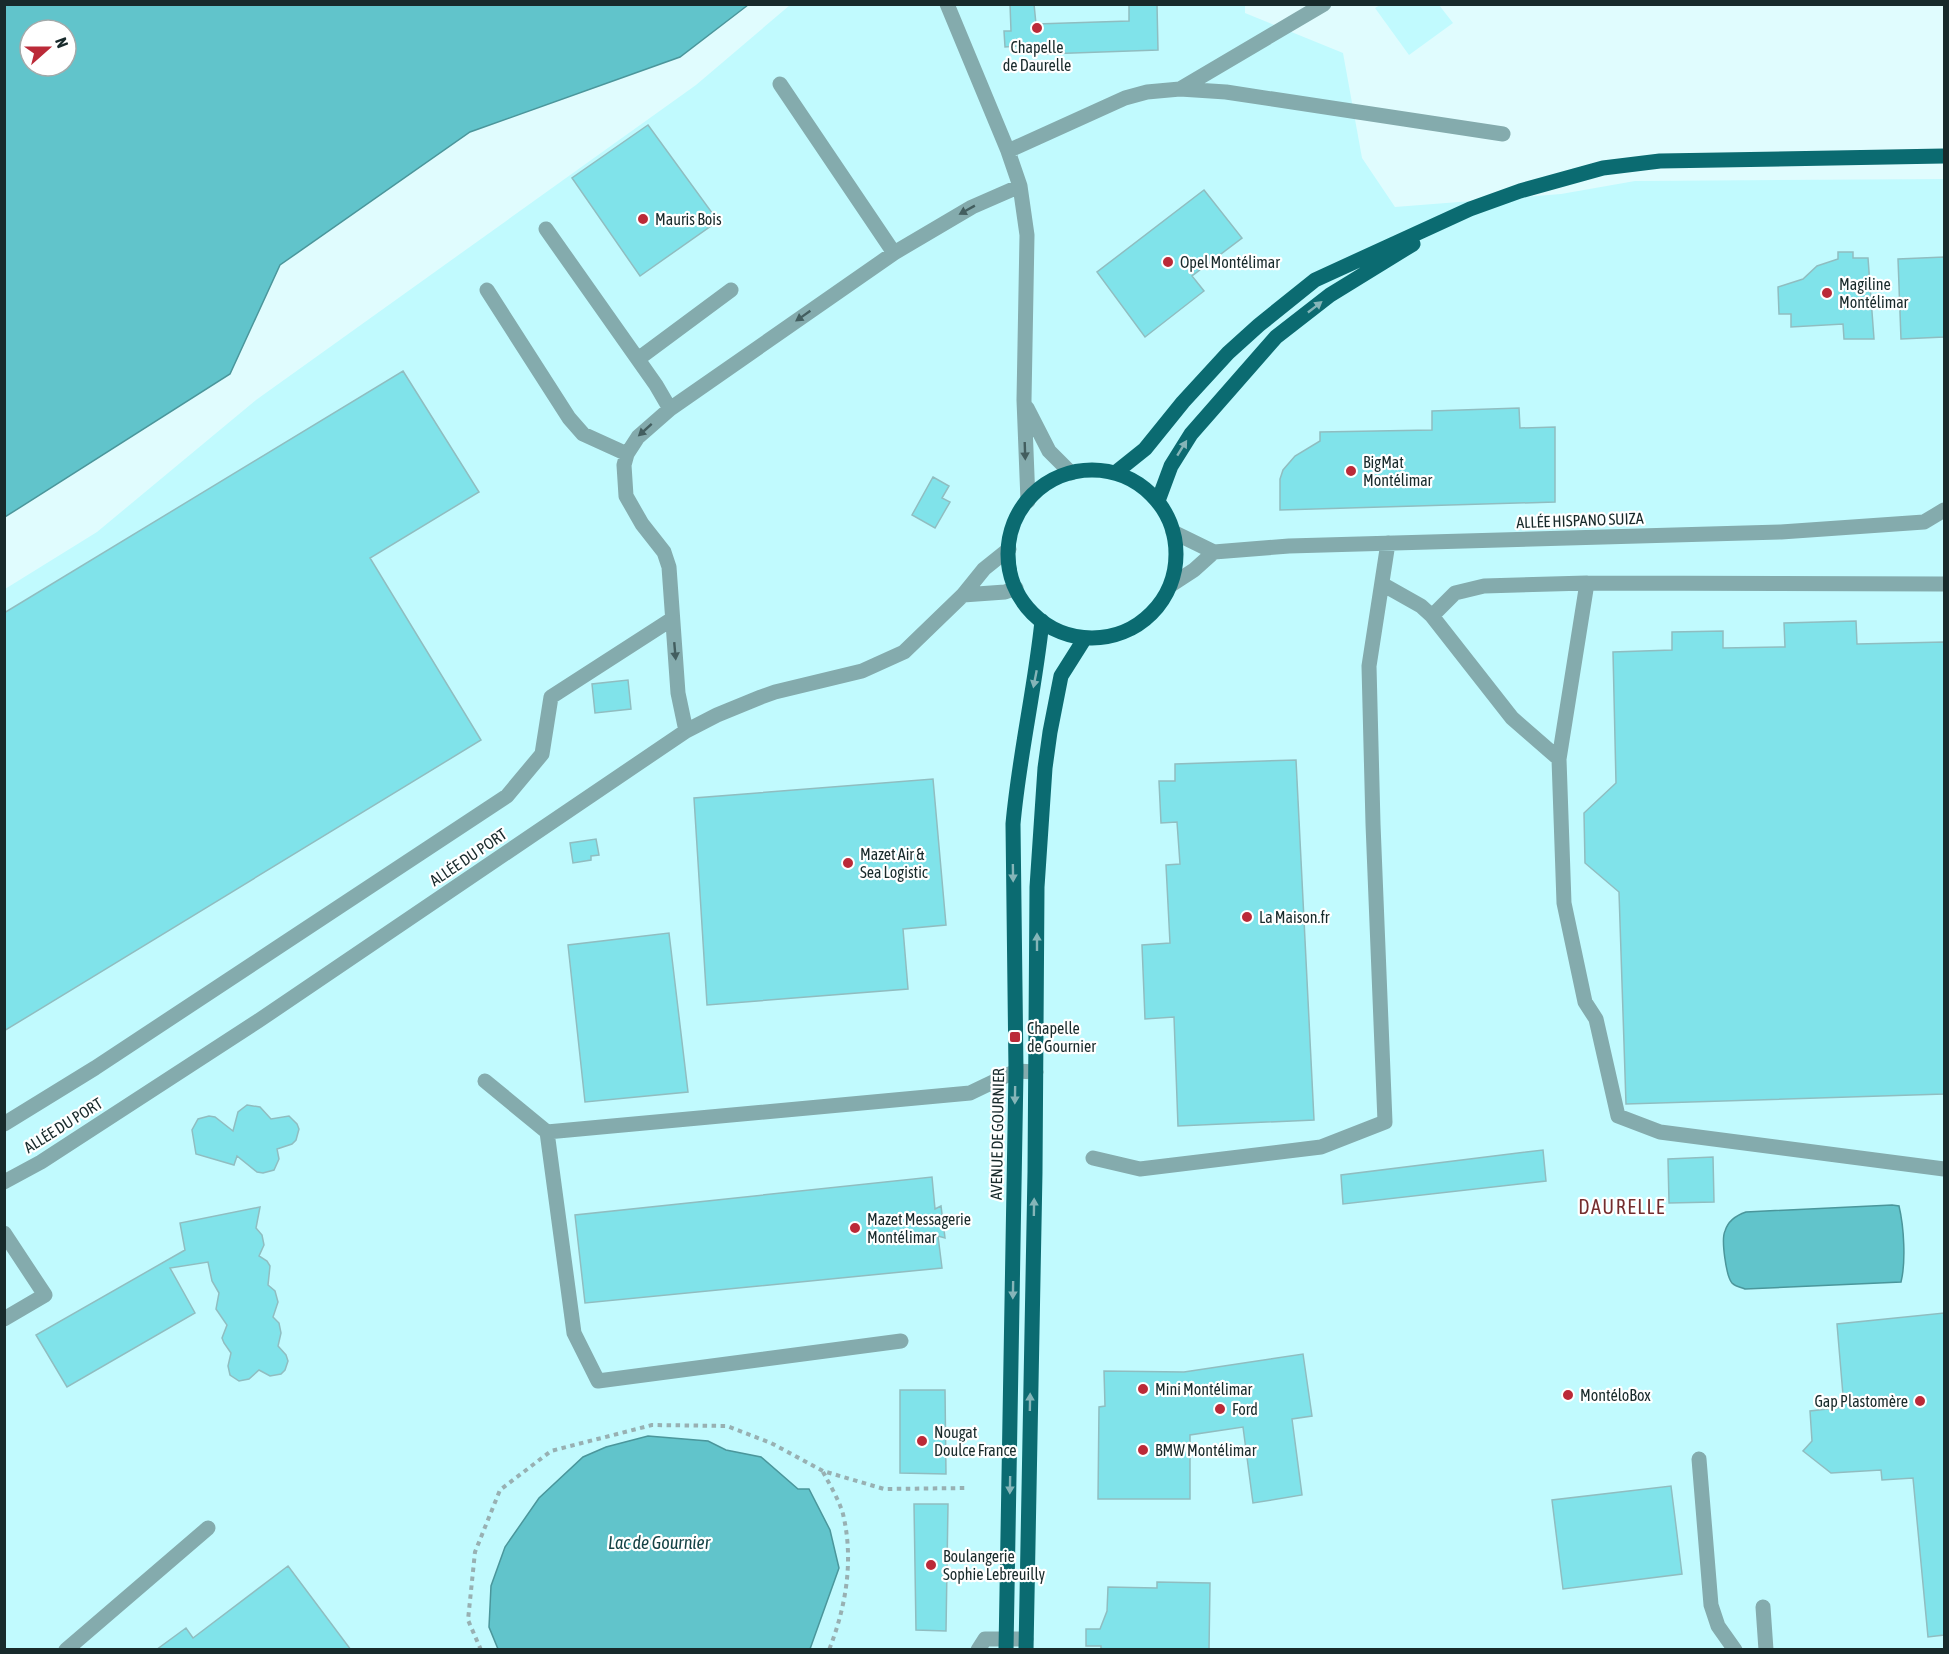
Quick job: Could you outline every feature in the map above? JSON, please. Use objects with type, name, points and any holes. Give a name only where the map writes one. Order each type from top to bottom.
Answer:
[{"type":"main road","points":[[1115,473],[1145,449],[1183,402],[1228,353],[1315,280],[1470,209],[1520,191],[1603,168],[1660,161],[1944,156]]},
{"type":"main road","points":[[1158,501],[1171,466],[1191,434],[1276,337],[1330,295],[1470,209]]},
{"type":"main road","points":[[1090,470],[1115,473],[1138,484],[1158,501],[1166,513],[1173,532],[1176,554],[1171,585],[1155,611],[1130,629],[1101,638],[1070,635],[1055,630],[1042,621],[1026,606],[1016,588],[1010,568],[1009,549],[1016,521],[1028,501],[1053,480],[1071,473],[1090,470]]},
{"type":"main road","name":"AVENUE DE GOURNIER","points":[[1006,1644],[1016,1071],[1013,824],[1042,621]]},
{"type":"main road","points":[[1026,1644],[1037,887],[1045,768],[1061,676],[1085,638]]},
{"type":"street","points":[[947,4],[1008,151],[1020,186],[1027,236],[1024,400],[1028,501]]},
{"type":"street","points":[[1180,89],[1324,4]]},
{"type":"street","points":[[780,84],[894,253]]},
{"type":"street","points":[[1008,151],[1125,98],[1147,92],[1180,89],[1226,92],[1503,134]]},
{"type":"street","points":[[686,732],[678,693],[669,567],[664,552],[642,524],[626,496],[624,465],[627,454],[638,437],[670,409],[894,253],[972,207],[1020,186]]},
{"type":"street","points":[[546,229],[638,359],[670,409]]},
{"type":"street","points":[[487,290],[569,417],[583,434],[627,454]]},
{"type":"street","points":[[638,359],[731,290]]},
{"type":"street","points":[[1024,400],[1049,451],[1071,473]]},
{"type":"street","name":"ALLÉE HISPANO SUIZA","points":[[1214,552],[1388,543],[1781,532],[1924,522],[1944,510]]},
{"type":"street","points":[[1171,585],[1194,570],[1214,552],[1173,532]]},
{"type":"street","points":[[1093,1158],[1140,1169],[1321,1147],[1385,1122],[1372,824],[1369,666],[1388,543]]},
{"type":"street","name":"ALLÉE DU PORT","points":[[4,1182],[41,1162],[258,1021],[686,732],[717,715],[775,692],[862,671],[904,652],[963,595],[984,569],[1009,549]]},
{"type":"street","points":[[1432,616],[1455,593],[1484,586],[1587,583],[1944,584]]},
{"type":"street","points":[[1587,583],[1559,759],[1563,903],[1585,1002],[1596,1019],[1618,1116],[1660,1132],[1944,1169]]},
{"type":"street","points":[[1382,584],[1421,606],[1432,616],[1512,718],[1559,759]]},
{"type":"street","points":[[963,595],[1005,592],[1016,588]]},
{"type":"street","points":[[4,1124],[95,1068],[507,796],[542,754],[551,697],[672,619]]},
{"type":"street","points":[[547,1132],[970,1093],[1016,1071],[1036,1072]]},
{"type":"street","points":[[485,1081],[547,1132],[574,1333],[598,1381],[901,1341]]},
{"type":"street","points":[[4,1233],[45,1295],[4,1319]]},
{"type":"street","points":[[1699,1459],[1711,1605],[1718,1626],[1735,1650]]},
{"type":"street","points":[[66,1650],[208,1528]]},
{"type":"street","points":[[1763,1607],[1766,1650]]},
{"type":"street","points":[[978,1650],[985,1639],[1006,1644],[1026,1644]]},
{"type":"path","points":[[480,1650],[468,1620],[476,1552],[500,1490],[551,1451],[652,1425],[727,1426],[771,1443],[823,1471],[884,1489],[968,1488]]},
{"type":"path","points":[[823,1471],[842,1513],[849,1570],[840,1624],[829,1650]]},
{"type":"shaded area","points":[[790,5],[1245,5],[1245,13],[1343,53],[1362,158],[1395,207],[1561,194],[1635,181],[1944,179],[1944,1649],[5,1650],[5,589],[97,532],[256,400],[696,85]]},
{"type":"shaded area","points":[[1380,5],[1439,5],[1453,23],[1409,55],[1375,8]]},
{"type":"water","points":[[5,4],[748,4],[680,57],[470,132],[280,265],[230,374],[5,517]]},
{"type":"water","points":[[1899,1206],[1902,1224],[1904,1255],[1901,1282],[1745,1289],[1732,1283],[1730,1279],[1725,1257],[1724,1235],[1731,1221],[1743,1213]]},
{"type":"water","name":"Lac de Gournier","points":[[648,1436],[708,1441],[726,1450],[761,1457],[798,1489],[809,1489],[830,1530],[839,1568],[810,1649],[498,1649],[489,1627],[491,1586],[505,1547],[539,1498],[583,1457],[606,1447]]},
{"type":"building","points":[[1010,4],[1034,4],[1036,24],[1129,21],[1129,4],[1157,4],[1158,50],[1045,54],[1045,44],[1005,47],[1004,31],[1011,31]]},
{"type":"building","points":[[648,125],[718,221],[640,276],[572,178]]},
{"type":"building","points":[[1204,190],[1242,238],[1192,276],[1204,291],[1145,337],[1097,272]]},
{"type":"building","points":[[1838,252],[1853,252],[1853,258],[1868,258],[1874,339],[1844,339],[1843,324],[1791,327],[1791,314],[1779,314],[1778,287],[1803,279],[1817,266],[1838,259]]},
{"type":"building","points":[[1944,257],[1944,337],[1901,339],[1898,259]]},
{"type":"building","points":[[403,371],[479,492],[370,558],[481,740],[4,1031],[4,613]]},
{"type":"building","points":[[1519,408],[1520,428],[1555,427],[1555,502],[1280,510],[1280,479],[1283,470],[1295,456],[1320,441],[1320,432],[1432,430],[1432,411]]},
{"type":"building","points":[[933,477],[949,486],[942,498],[950,502],[935,528],[912,515]]},
{"type":"building","points":[[1856,621],[1857,644],[1944,642],[1944,1094],[1626,1104],[1619,892],[1585,863],[1584,813],[1616,783],[1613,652],[1672,650],[1672,632],[1723,631],[1723,648],[1785,647],[1784,623]]},
{"type":"building","points":[[628,680],[631,709],[595,713],[592,684]]},
{"type":"building","points":[[1296,760],[1314,1120],[1178,1126],[1174,1017],[1145,1019],[1142,945],[1170,943],[1166,865],[1180,864],[1177,822],[1161,823],[1159,781],[1175,781],[1175,764]]},
{"type":"building","points":[[933,779],[946,925],[903,929],[908,989],[707,1005],[694,798]]},
{"type":"building","points":[[596,839],[599,855],[591,856],[591,860],[573,863],[570,843]]},
{"type":"building","points":[[669,933],[688,1092],[585,1102],[568,945]]},
{"type":"building","points":[[247,1105],[260,1107],[271,1119],[289,1116],[297,1124],[299,1129],[296,1140],[292,1144],[277,1149],[279,1159],[274,1170],[257,1172],[237,1156],[234,1165],[196,1154],[192,1130],[198,1119],[215,1117],[233,1131],[238,1112]]},
{"type":"building","points":[[1543,1150],[1546,1181],[1343,1204],[1341,1175]]},
{"type":"building","points":[[1713,1157],[1714,1202],[1669,1203],[1668,1159]]},
{"type":"building","points":[[932,1177],[935,1209],[941,1206],[945,1238],[938,1236],[942,1268],[585,1303],[575,1215]]},
{"type":"building","points":[[260,1207],[256,1228],[262,1235],[264,1245],[259,1256],[270,1266],[268,1285],[275,1291],[278,1302],[273,1317],[279,1323],[281,1333],[278,1346],[288,1361],[281,1374],[270,1376],[259,1370],[249,1379],[239,1381],[230,1375],[228,1366],[231,1353],[222,1338],[227,1325],[216,1309],[219,1293],[212,1281],[208,1262],[170,1268],[195,1313],[67,1387],[36,1335],[185,1250],[180,1223]]},
{"type":"building","points":[[1944,1313],[1944,1635],[1928,1637],[1913,1478],[1882,1480],[1881,1470],[1831,1473],[1803,1451],[1812,1441],[1810,1411],[1844,1407],[1837,1324]]},
{"type":"building","points":[[1303,1354],[1312,1416],[1292,1419],[1302,1495],[1253,1503],[1243,1427],[1190,1435],[1190,1499],[1098,1499],[1099,1407],[1105,1406],[1104,1371],[1184,1372]]},
{"type":"building","points":[[900,1390],[945,1390],[946,1474],[900,1473]]},
{"type":"building","points":[[1671,1486],[1682,1574],[1563,1589],[1552,1500]]},
{"type":"building","points":[[914,1504],[948,1504],[946,1631],[916,1630]]},
{"type":"building","points":[[288,1566],[351,1650],[156,1650],[186,1628],[193,1638]]},
{"type":"building","points":[[1157,1582],[1210,1583],[1209,1650],[1101,1650],[1101,1646],[1086,1646],[1086,1629],[1100,1629],[1107,1611],[1108,1587],[1157,1588]]},
{"type":"place","name":"Chapelle de Daurelle","points":[[1037,28]]},
{"type":"place","name":"Mauris Bois","points":[[643,219]]},
{"type":"place","name":"Opel Montélimar","points":[[1168,262]]},
{"type":"place","name":"Magiline Montélimar","points":[[1827,293]]},
{"type":"place","name":"BigMat Montélimar","points":[[1351,471]]},
{"type":"place","name":"Mazet Air & Sea Logistic","points":[[848,863]]},
{"type":"place","name":"La Maison.fr","points":[[1247,917]]},
{"type":"place","name":"Chapelle de Gournier","points":[[1015,1037]]},
{"type":"place","name":"Mazet Messagerie Montélimar","points":[[855,1228]]},
{"type":"place","name":"Mini Montélimar","points":[[1143,1389]]},
{"type":"place","name":"MontéloBox","points":[[1568,1395]]},
{"type":"place","name":"Gap Plastomère","points":[[1920,1401]]},
{"type":"place","name":"Ford","points":[[1220,1409]]},
{"type":"place","name":"Nougat Doulce France","points":[[922,1441]]},
{"type":"place","name":"BMW Montélimar","points":[[1143,1450]]},
{"type":"place","name":"Boulangerie Sophie Lebreuilly","points":[[931,1565]]},
{"type":"district","name":"DAURELLE","points":[[1622,1207]]}]
